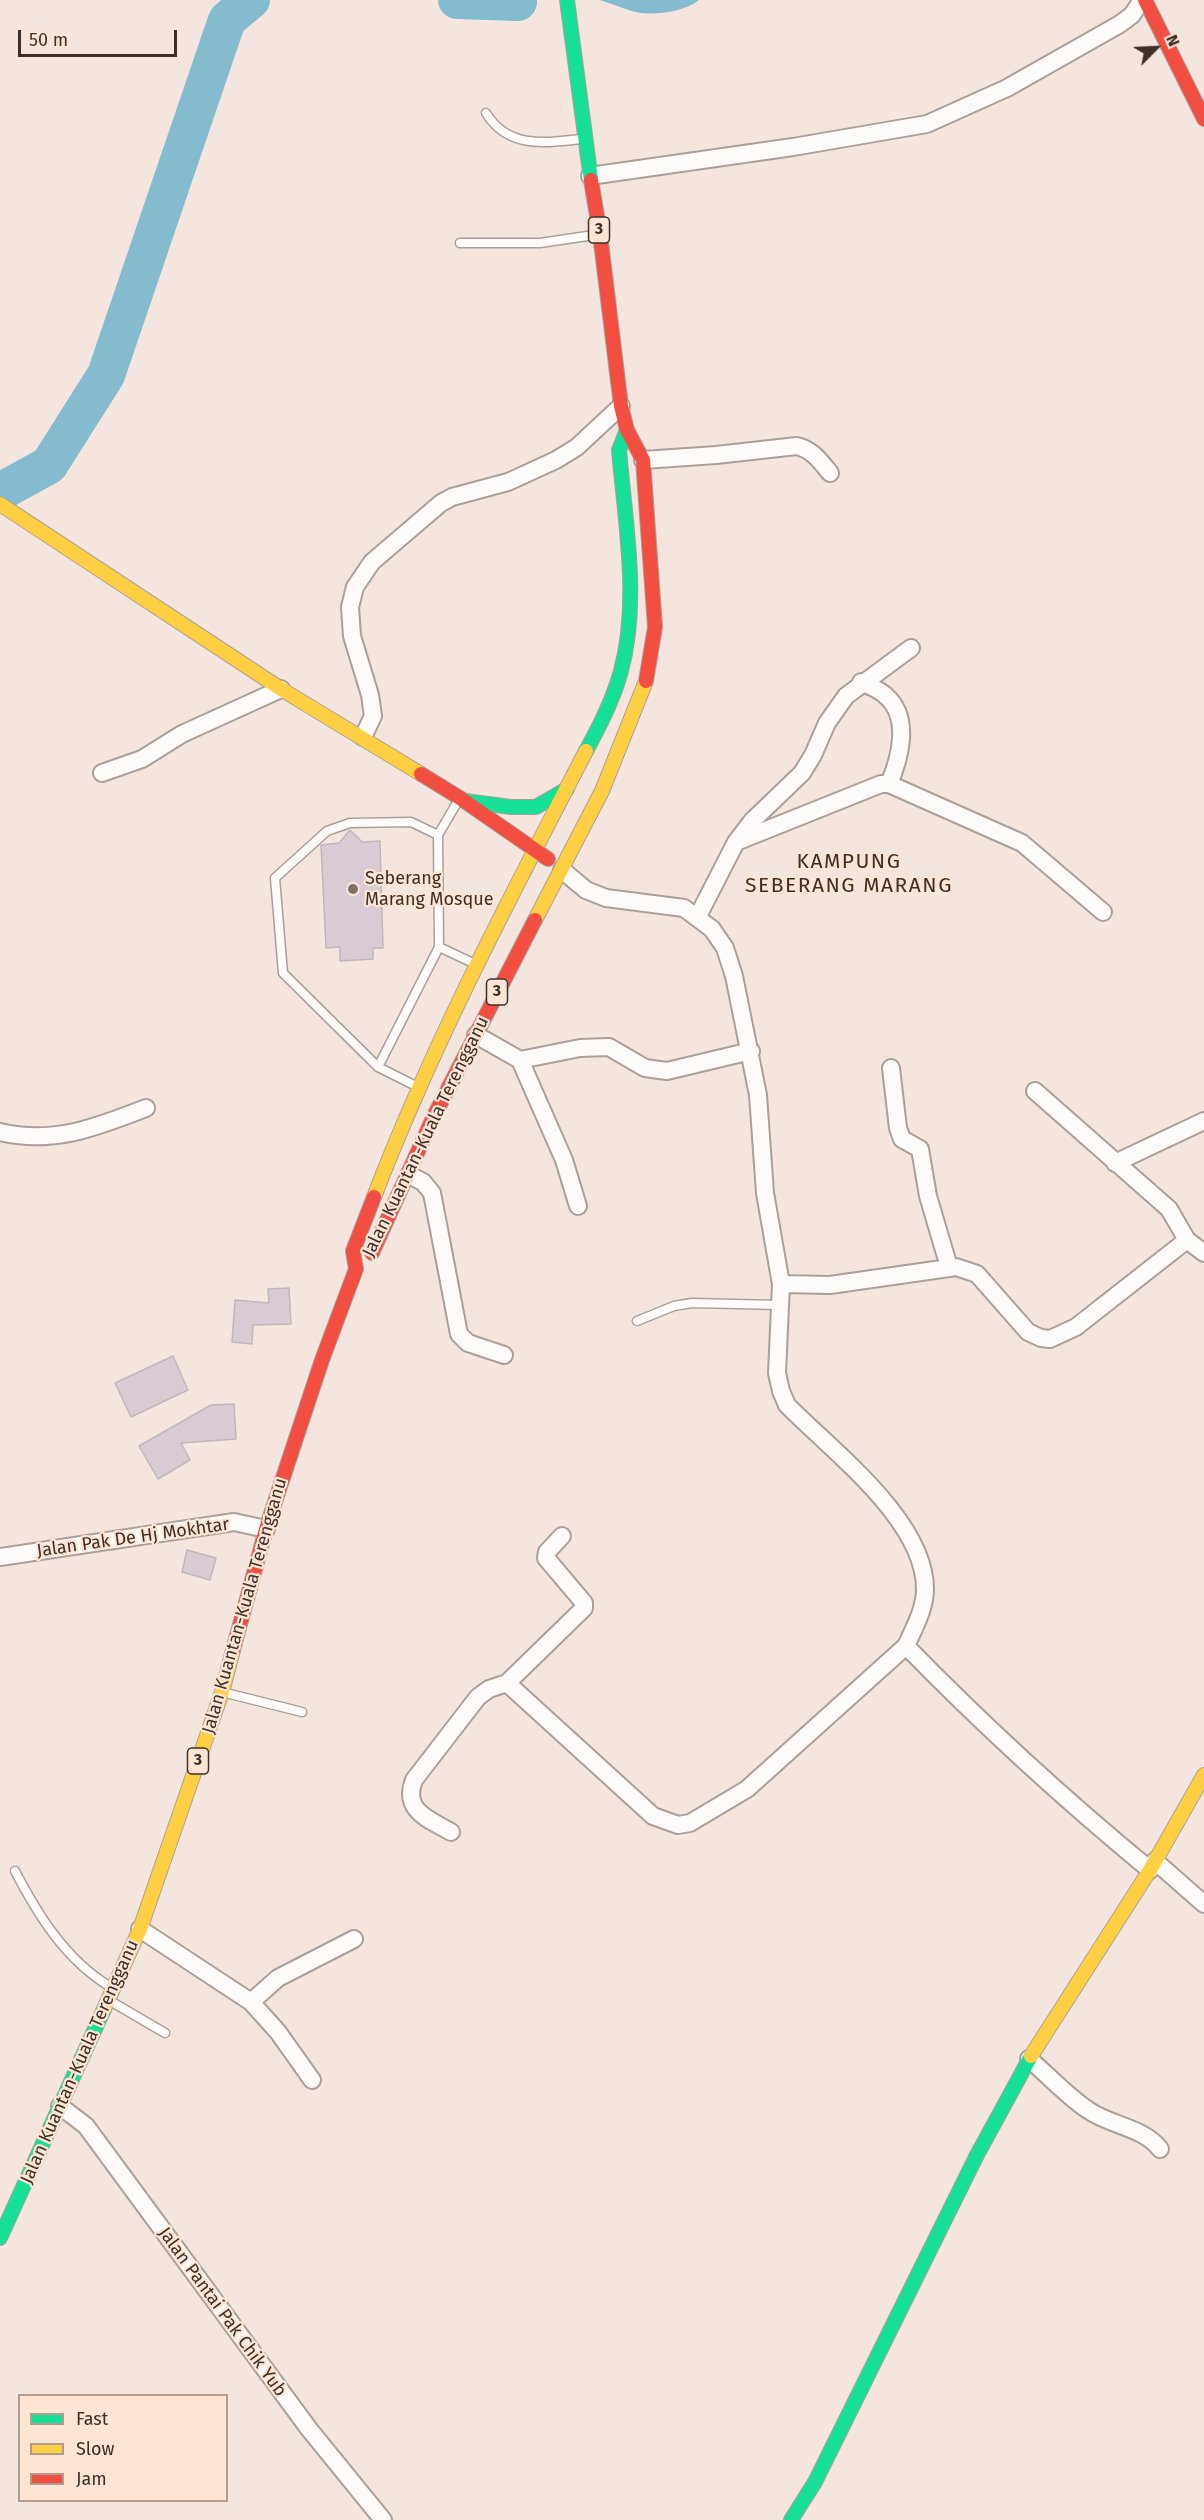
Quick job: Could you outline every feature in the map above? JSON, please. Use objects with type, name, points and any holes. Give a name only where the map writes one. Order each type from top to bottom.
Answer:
[{"type":"main road","name":"Jalan Kuantan-Kuala Terengganu","points":[[356,1269],[369,1260],[434,1116],[602,791],[627,734],[646,682],[651,660],[655,627],[643,460],[627,430],[621,406],[600,234],[590,176],[567,0]]},
{"type":"main road","points":[[1143,0],[1201,101],[1204,118]]},
{"type":"main road","name":"Jalan Kuantan-Kuala Terengganu","points":[[0,2238],[140,1929],[222,1692],[266,1529],[322,1360],[356,1269],[353,1251],[404,1119],[476,964],[606,711],[621,671],[628,634],[630,591],[619,450],[627,430]]},
{"type":"main road","points":[[0,504],[281,689],[363,737],[462,800],[536,849],[562,870]]},
{"type":"main road","points":[[462,800],[511,807],[536,807],[567,789]]},
{"type":"main road","points":[[790,2520],[815,2482],[977,2155],[1029,2059],[1153,1865],[1204,1775]]},
{"type":"street","points":[[590,176],[793,147],[927,124],[1006,88],[1100,36],[1132,15],[1143,0]]},
{"type":"street","points":[[363,737],[373,716],[370,695],[352,636],[350,607],[360,576],[372,562],[441,503],[452,497],[508,482],[556,460],[578,447],[621,406]]},
{"type":"street","points":[[643,460],[797,446],[806,448],[818,457],[830,473]]},
{"type":"street","points":[[698,916],[736,842],[752,821],[802,773],[835,711],[846,696],[861,682],[911,648]]},
{"type":"street","points":[[861,682],[887,696],[895,707],[900,723],[901,747],[890,784]]},
{"type":"street","points":[[102,773],[142,759],[182,734],[281,689]]},
{"type":"street","points":[[736,842],[880,784],[890,784],[1022,843],[1103,912]]},
{"type":"street","points":[[507,1683],[652,1816],[678,1825],[702,1818],[747,1789],[906,1646],[920,1615],[925,1590],[922,1569],[915,1550],[891,1509],[787,1405],[781,1391],[777,1373],[781,1284],[765,1193],[758,1095],[735,976],[725,948],[712,929],[698,916],[684,908],[668,904],[606,898],[586,890],[562,870]]},
{"type":"street","points":[[476,1035],[520,1060],[564,1160],[578,1206]]},
{"type":"street","points":[[520,1060],[580,1048],[609,1047],[645,1068],[667,1071],[751,1051]]},
{"type":"street","points":[[891,1068],[898,1128],[902,1139],[920,1149],[930,1205],[949,1267]]},
{"type":"street","points":[[1035,1091],[1169,1209],[1187,1240],[1204,1253]]},
{"type":"street","points":[[0,1132],[36,1138],[69,1135],[87,1131],[146,1108]]},
{"type":"street","points":[[1115,1163],[1204,1121]]},
{"type":"street","points":[[409,1175],[423,1182],[432,1193],[459,1334],[468,1343],[504,1355]]},
{"type":"street","points":[[781,1284],[830,1285],[949,1267],[967,1269],[977,1274],[1028,1332],[1050,1339],[1076,1327],[1187,1240]]},
{"type":"street","name":"Jalan Pak De Hj Mokhtar","points":[[0,1557],[234,1522],[266,1529]]},
{"type":"street","points":[[451,1832],[416,1809],[410,1796],[414,1780],[478,1697],[489,1689],[507,1683],[584,1608],[584,1602],[546,1558],[547,1552],[562,1536]]},
{"type":"street","points":[[906,1646],[1057,1790],[1204,1904]]},
{"type":"street","points":[[140,1929],[251,2002],[278,2032],[312,2080]]},
{"type":"street","points":[[251,2002],[278,1978],[354,1939]]},
{"type":"street","points":[[1029,2059],[1087,2110],[1143,2134],[1160,2149]]},
{"type":"street","name":"Jalan Pantai Pak Chik Yub","points":[[60,2106],[86,2126],[309,2429],[383,2520]]},
{"type":"lane","points":[[486,113],[500,131],[520,139],[551,142],[585,139]]},
{"type":"lane","points":[[460,243],[540,243],[600,234]]},
{"type":"lane","points":[[378,1067],[439,947],[438,835],[462,800]]},
{"type":"lane","points":[[419,1087],[378,1067],[283,973],[275,878],[327,831],[350,823],[411,822],[438,835]]},
{"type":"lane","points":[[439,947],[476,964]]},
{"type":"lane","points":[[638,1322],[674,1306],[692,1303],[780,1305]]},
{"type":"lane","points":[[222,1692],[302,1712]]},
{"type":"lane","points":[[15,1871],[38,1914],[53,1934],[112,1995],[165,2033]]},
{"type":"water","points":[[600,0],[699,0],[663,13],[641,13]]},
{"type":"building","name":"Seberang Marang Mosque","points":[[350,830],[362,842],[380,841],[383,948],[373,948],[373,959],[340,961],[340,947],[326,948],[321,845],[339,843]]},
{"type":"building","points":[[289,1288],[291,1324],[253,1325],[252,1344],[232,1342],[235,1300],[269,1303],[268,1289]]},
{"type":"building","points":[[173,1356],[188,1390],[131,1417],[115,1383]]},
{"type":"building","points":[[234,1404],[236,1439],[181,1443],[190,1460],[158,1479],[139,1446],[211,1405]]},
{"type":"building","points":[[187,1550],[216,1558],[210,1580],[182,1572]]},
{"type":"waterway","points":[[0,492],[49,465],[106,375],[227,20],[251,0]]},
{"type":"waterway","points":[[457,0],[518,2]]},
{"type":"traffic: fast","points":[[567,0],[591,180]]},
{"type":"traffic: fast","points":[[586,751],[614,692],[627,644],[630,617],[629,561],[619,450],[627,430]]},
{"type":"traffic: fast","points":[[465,801],[511,807],[536,807],[567,789]]},
{"type":"traffic: fast","points":[[0,2238],[104,2009]]},
{"type":"traffic: fast","points":[[791,2520],[815,2482],[977,2155],[1031,2056]]},
{"type":"traffic: slow","points":[[0,504],[281,689],[421,774]]},
{"type":"traffic: slow","points":[[535,920],[602,791],[646,681]]},
{"type":"traffic: slow","points":[[374,1197],[447,1027],[586,751]]},
{"type":"traffic: slow","points":[[104,2009],[140,1929],[222,1692],[233,1650]]},
{"type":"traffic: slow","points":[[1031,2056],[1150,1870],[1204,1775]]},
{"type":"traffic: jam","points":[[1145,0],[1204,119]]},
{"type":"traffic: jam","points":[[591,180],[600,234],[621,406],[627,430],[643,460],[655,627],[646,681]]},
{"type":"traffic: jam","points":[[421,774],[548,859]]},
{"type":"traffic: jam","points":[[372,1253],[434,1116],[535,920]]},
{"type":"traffic: jam","points":[[233,1650],[266,1529],[322,1360],[356,1269],[353,1251],[374,1197]]},
{"type":"place","name":"Seberang Marang Mosque","points":[[353,889]]},
{"type":"district","name":"KAMPUNG SEBERANG MARANG","points":[[849,874]]}]
